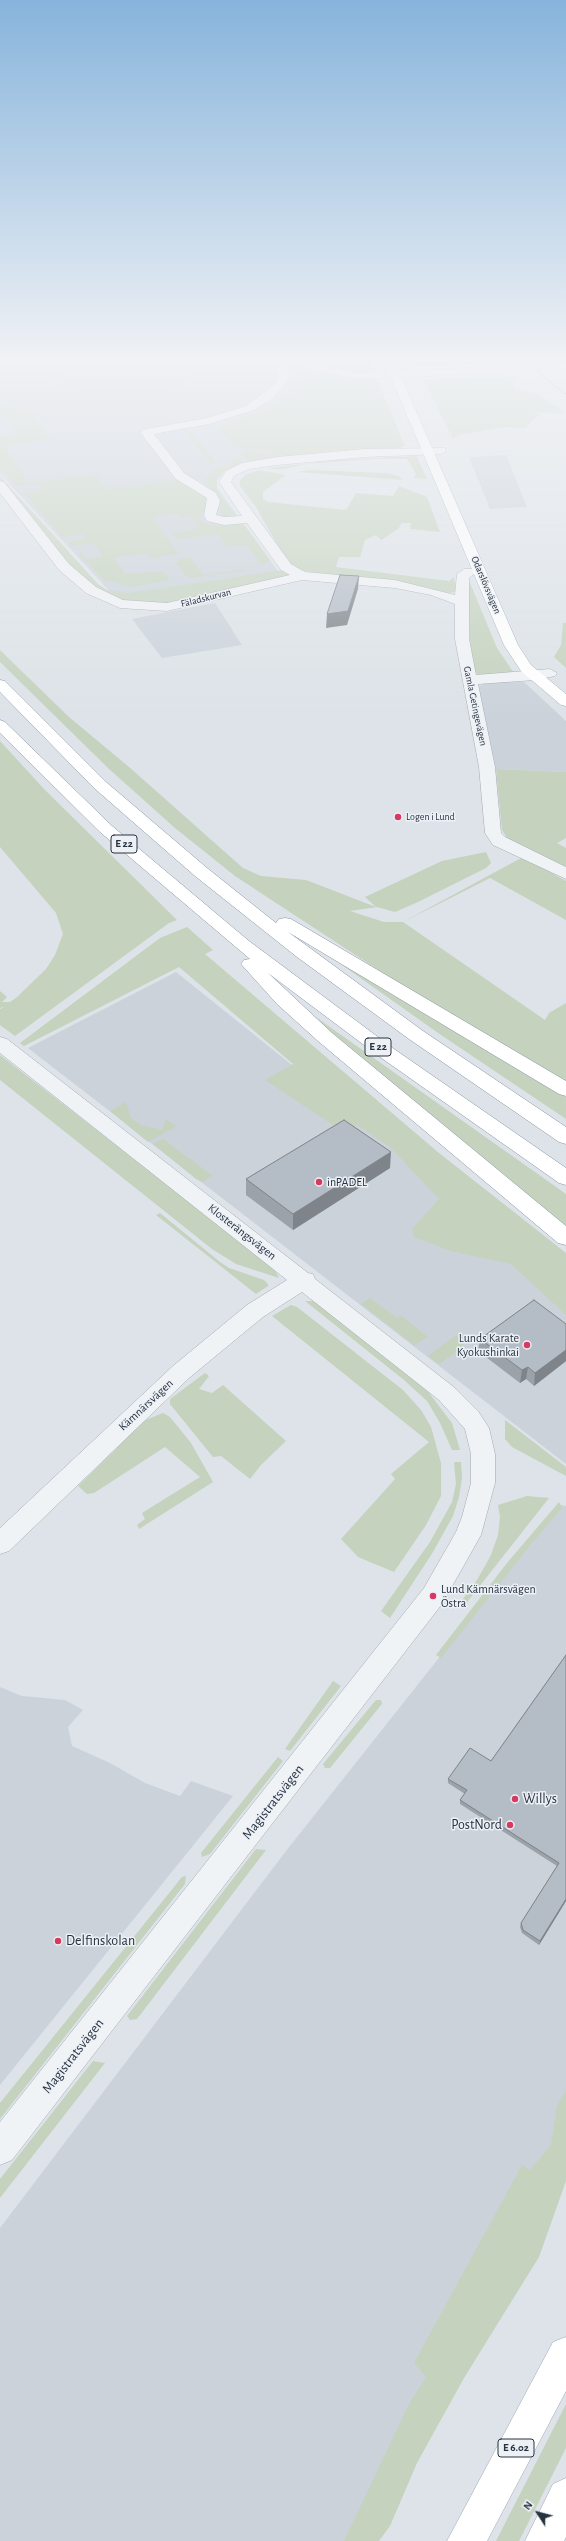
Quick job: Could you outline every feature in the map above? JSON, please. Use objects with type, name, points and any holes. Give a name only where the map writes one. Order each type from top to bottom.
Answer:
[{"type":"main road","name":"Odarslövsvägen","points":[[447,482],[511,645],[535,676],[566,702]]},
{"type":"main road","points":[[539,661],[550,673],[566,686]]},
{"type":"main road","name":"E 22","points":[[0,684],[100,785],[201,872],[303,952],[410,1030],[566,1137]]},
{"type":"main road","name":"E 22","points":[[0,725],[106,829],[243,945],[386,1053],[566,1178]]},
{"type":"main road","points":[[201,872],[566,1090]]},
{"type":"main road","points":[[196,906],[284,1000],[325,1037],[566,1238]]},
{"type":"main road","name":"E 6.02","points":[[466,2541],[566,2355]]},
{"type":"main road","points":[[544,2541],[566,2497]]},
{"type":"street","points":[[189,482],[212,496],[214,500],[210,516],[211,518],[224,521],[250,519]]},
{"type":"street","points":[[225,482],[250,519],[286,567],[302,576]]},
{"type":"street","name":"Fäladskurvan","points":[[0,485],[64,567],[91,590],[111,601],[133,606],[167,607],[302,576],[408,586],[461,601]]},
{"type":"street","name":"Gamla Getingevägen","points":[[461,575],[462,640],[487,767],[493,833],[499,841],[566,874]]},
{"type":"street","points":[[469,680],[535,676],[550,673]]},
{"type":"street","name":"Klosterängsvägen","points":[[0,1043],[304,1280],[447,1394],[470,1416],[477,1428]]},
{"type":"street","name":"Kämnärsvägen","points":[[0,1544],[182,1372],[255,1311],[304,1280]]},
{"type":"street","name":"Magistratsvägen","points":[[0,2148],[433,1596],[468,1535],[480,1501],[483,1483],[484,1454],[477,1428]]},
{"type":"shaded area","points":[[7,482],[215,482],[217,488],[278,571],[116,598]]},
{"type":"shaded area","points":[[479,482],[517,482],[527,507],[490,509]]},
{"type":"shaded area","points":[[215,603],[242,645],[162,658],[132,619]]},
{"type":"shaded area","points":[[486,682],[524,682],[566,721],[566,772],[496,769],[478,687]]},
{"type":"shaded area","points":[[176,972],[439,1183],[566,1310],[566,1464],[28,1048]]},
{"type":"shaded area","points":[[560,1505],[566,1506],[566,2158],[358,2541],[0,2541],[0,2228],[286,1851]]},
{"type":"shaded area","name":"Delfinskolan","points":[[0,1687],[22,1696],[65,1700],[83,1710],[68,1727],[72,1746],[110,1763],[145,1783],[180,1796],[191,1781],[233,1796],[0,2085]]},
{"type":"green space","points":[[0,482],[5,482],[98,584],[107,590],[129,593],[283,570],[290,574],[288,577],[176,604],[140,605],[106,596],[61,560]]},
{"type":"green space","points":[[13,482],[27,482],[28,483],[39,482],[102,482],[107,489],[165,482],[180,482],[200,491],[208,498],[207,504],[200,518],[201,522],[214,526],[242,524],[269,559],[267,563],[261,564],[247,545],[227,547],[218,534],[177,539],[171,532],[200,528],[191,516],[182,517],[177,513],[153,518],[178,554],[151,558],[147,553],[114,558],[125,574],[161,571],[169,577],[168,581],[131,587],[104,580],[77,553],[82,552],[86,559],[103,556],[94,543],[71,546],[67,542],[85,539],[83,534],[63,537],[24,494],[43,489],[40,484],[17,486]]},
{"type":"green space","points":[[206,482],[217,482],[217,488],[236,516],[222,516],[219,500]]},
{"type":"green space","points":[[240,482],[277,482],[263,492],[263,499],[268,502],[346,510],[356,493],[393,496],[399,486],[427,497],[440,532],[410,529],[411,523],[402,523],[398,529],[381,540],[376,535],[365,540],[360,557],[339,557],[336,567],[449,581],[454,577],[456,592],[448,593],[408,584],[296,570],[285,559],[256,507],[240,486]]},
{"type":"green space","points":[[190,557],[203,575],[245,569],[247,571],[190,578],[185,575],[176,563],[180,559]]},
{"type":"green space","points":[[468,578],[497,648],[514,673],[482,675],[475,673],[470,641]]},
{"type":"green space","points":[[563,623],[566,623],[566,668],[554,657],[561,645]]},
{"type":"green space","points":[[0,650],[69,717],[129,767],[243,868],[261,876],[306,880],[376,907],[365,897],[442,861],[486,852],[491,863],[486,868],[395,912],[377,907],[350,911],[384,922],[403,922],[545,1020],[549,1013],[566,1003],[566,1082],[395,981],[235,876],[175,828],[108,768],[0,662]]},
{"type":"green space","points":[[0,741],[46,791],[177,920],[169,923],[15,1036],[0,1025],[0,1009],[4,1007],[0,1008],[0,991],[7,997],[2,1002],[10,1002],[17,997],[46,969],[55,955],[63,934],[56,913],[0,847]]},
{"type":"green space","points":[[496,769],[566,772],[566,838],[557,843],[566,848],[566,869],[509,841],[502,830]]},
{"type":"green space","points":[[523,857],[566,881],[566,920],[490,878],[403,922]]},
{"type":"green space","points":[[187,927],[213,950],[205,954],[439,1153],[566,1253],[566,1315],[511,1264],[451,1251],[414,1237],[412,1229],[439,1199],[390,1147],[357,1125],[339,1129],[265,1080],[293,1064],[179,967],[24,1046],[20,1043],[160,938]]},
{"type":"green space","points":[[335,960],[566,1097],[566,1119],[441,1035]]},
{"type":"green space","points":[[303,1008],[566,1194],[566,1226],[474,1153]]},
{"type":"green space","points":[[0,1055],[274,1268],[279,1278],[236,1264],[212,1249],[0,1080]]},
{"type":"green space","points":[[126,1102],[131,1118],[141,1125],[163,1130],[164,1122],[167,1120],[177,1126],[148,1142],[110,1111]]},
{"type":"green space","points":[[163,1139],[213,1176],[202,1182],[196,1179],[153,1144]]},
{"type":"green space","points":[[160,1213],[220,1262],[229,1268],[264,1280],[268,1286],[256,1294],[156,1215]]},
{"type":"green space","points":[[370,1298],[397,1318],[400,1315],[428,1337],[414,1345],[361,1304]]},
{"type":"green space","points":[[305,1301],[314,1301],[426,1389],[452,1423],[460,1450],[452,1450],[440,1423],[427,1401],[404,1380]]},
{"type":"green space","points":[[291,1305],[297,1307],[403,1390],[421,1410],[431,1427],[441,1463],[441,1496],[426,1525],[394,1572],[358,1557],[341,1539],[395,1479],[391,1474],[429,1442],[272,1316]]},
{"type":"green space","points":[[456,1335],[464,1342],[462,1348],[439,1364],[428,1356]]},
{"type":"green space","points":[[205,1373],[209,1376],[199,1389],[212,1393],[223,1385],[286,1441],[261,1465],[250,1479],[221,1456],[213,1457],[170,1404],[170,1399]]},
{"type":"green space","points":[[163,1413],[170,1417],[191,1443],[213,1482],[139,1529],[137,1525],[145,1519],[142,1513],[200,1477],[165,1447],[94,1493],[87,1494],[78,1486],[116,1449],[117,1445],[138,1423]]},
{"type":"green space","points":[[505,1420],[566,1467],[566,1476],[512,1447],[505,1439]]},
{"type":"green space","points":[[454,1462],[461,1462],[462,1478],[459,1497],[453,1516],[433,1552],[390,1618],[381,1611],[430,1542],[452,1502],[456,1484]]},
{"type":"green space","points":[[527,1496],[549,1498],[464,1606],[460,1603],[477,1580],[491,1555],[498,1535],[500,1517],[498,1505]]},
{"type":"green space","points":[[559,1502],[562,1508],[532,1543],[441,1658],[436,1655],[507,1563]]},
{"type":"green space","points":[[333,1681],[341,1686],[290,1751],[285,1749]]},
{"type":"green space","points":[[376,1700],[381,1700],[382,1704],[330,1768],[325,1768],[323,1764]]},
{"type":"green space","points":[[278,1757],[283,1761],[210,1854],[202,1857],[201,1853]]},
{"type":"green space","points":[[256,1849],[266,1850],[137,2019],[130,2020],[127,2016]]},
{"type":"green space","points":[[186,1876],[185,1884],[0,2119],[0,2103],[182,1877]]},
{"type":"green space","points":[[93,2061],[105,2063],[0,2198],[0,2179]]},
{"type":"green space","points":[[566,2090],[566,2181],[539,2257],[464,2378],[417,2463],[390,2526],[379,2541],[344,2541],[409,2404],[426,2377],[414,2363],[522,2165],[530,2170],[551,2145],[557,2106]]},
{"type":"green space","points":[[566,2404],[566,2448],[519,2541],[496,2541]]},
{"type":"building","points":[[340,575],[359,576],[348,611],[327,614]]},
{"type":"building","name":"inPADEL","points":[[344,1120],[391,1152],[293,1214],[246,1179]]},
{"type":"building","name":"Lunds Karate Kyokushinkai","points":[[534,1300],[566,1324],[566,1350],[535,1373],[528,1367],[522,1370],[480,1339]]},
{"type":"building","name":"Willys","points":[[566,1655],[566,1899],[540,1941],[523,1930],[521,1923],[559,1863],[460,1800],[467,1790],[448,1779],[470,1748],[491,1761]]},
{"type":"place","name":"Logen i Lund","points":[[398,817]]},
{"type":"place","name":"inPADEL","points":[[319,1182]]},
{"type":"place","name":"Lunds Karate Kyokushinkai","points":[[527,1345]]},
{"type":"place","name":"Lund Kämnärsvägen Östra","points":[[433,1596]]},
{"type":"place","name":"Willys","points":[[515,1799]]},
{"type":"place","name":"PostNord","points":[[510,1825]]},
{"type":"place","name":"Delfinskolan","points":[[58,1941]]}]
